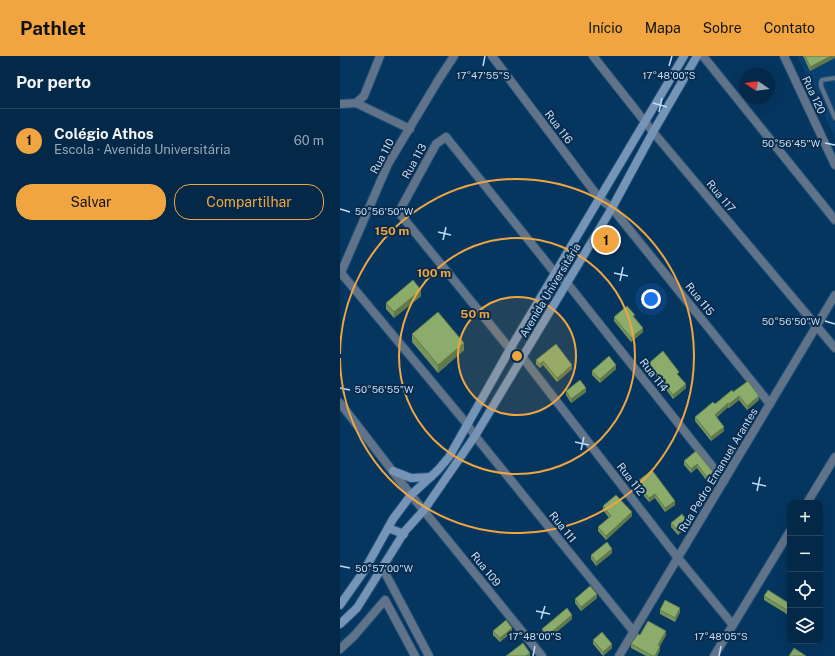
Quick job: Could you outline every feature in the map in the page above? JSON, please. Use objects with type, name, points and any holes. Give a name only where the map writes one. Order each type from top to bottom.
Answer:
[{"type":"street","points":[[356,103],[364,96],[380,56]]},
{"type":"street","name":"Rua 110","points":[[454,56],[388,164],[341,274],[467,424],[475,436]]},
{"type":"street","name":"Rua 116","points":[[492,56],[599,198],[612,208]]},
{"type":"street","name":"Rua 117","points":[[593,56],[653,132],[835,348]]},
{"type":"street","name":"Avenida Universitária","points":[[340,605],[364,570],[393,519],[412,495],[449,457],[510,349],[644,121],[684,56]]},
{"type":"street","name":"Avenida Universitária","points":[[340,624],[357,608],[404,534],[424,510],[475,436],[612,208],[653,132],[697,56]]},
{"type":"street","points":[[703,56],[835,220]]},
{"type":"street","name":"Rua 120","points":[[784,56],[835,165]]},
{"type":"street","points":[[340,104],[356,103],[410,129]]},
{"type":"street","name":"Rua 113","points":[[510,349],[400,214],[401,208],[436,144],[446,137],[555,273],[567,283]]},
{"type":"street","name":"Rua 115","points":[[612,208],[770,404]]},
{"type":"street","name":"Rua 114","points":[[567,283],[724,481]]},
{"type":"street","name":"Rua Pedro Emanuel Arantes","points":[[619,656],[835,295]]},
{"type":"street","name":"Rua 112","points":[[510,349],[523,358],[678,558],[733,625]]},
{"type":"street","points":[[340,403],[412,495]]},
{"type":"street","name":"Rua 111","points":[[475,436],[634,632]]},
{"type":"street","points":[[809,500],[835,457]]},
{"type":"street","points":[[392,471],[411,478],[431,477]]},
{"type":"street","name":"Rua 109","points":[[412,495],[542,656]]},
{"type":"street","points":[[388,528],[404,534]]},
{"type":"street","points":[[714,656],[787,536]]},
{"type":"street","points":[[382,567],[430,656]]},
{"type":"street","points":[[340,650],[354,636],[384,600],[415,656]]},
{"type":"lane","points":[[835,78],[822,80],[821,82],[821,86],[835,118]]},
{"type":"shaded area","points":[[797,56],[835,56],[835,138],[808,78]]},
{"type":"building","points":[[805,56],[831,56],[810,67]]},
{"type":"building","points":[[413,280],[421,290],[394,312],[386,303]]},
{"type":"building","points":[[627,306],[643,328],[631,338],[614,317]]},
{"type":"building","points":[[438,312],[464,343],[438,365],[412,334]]},
{"type":"building","points":[[556,344],[572,365],[557,378],[543,361],[540,364],[536,360]]},
{"type":"building","points":[[663,351],[679,372],[677,374],[686,384],[673,395],[649,363]]},
{"type":"building","points":[[609,356],[616,365],[600,379],[592,371]]},
{"type":"building","points":[[580,380],[586,388],[571,399],[566,391]]},
{"type":"building","points":[[748,381],[759,396],[747,406],[739,396],[729,404],[728,403],[715,415],[724,427],[711,437],[695,417],[713,402],[715,404],[732,390],[733,392]]},
{"type":"building","points":[[696,451],[713,472],[707,477],[697,464],[691,469],[684,461]]},
{"type":"building","points":[[652,470],[675,501],[665,508],[655,494],[649,498],[644,492],[646,491],[638,481]]},
{"type":"building","points":[[616,495],[632,512],[606,536],[598,527],[611,516],[603,506]]},
{"type":"building","points":[[682,514],[688,522],[678,531],[671,523]]},
{"type":"building","points":[[607,542],[612,549],[596,562],[591,555]]},
{"type":"building","points":[[590,586],[597,594],[581,607],[575,599]]},
{"type":"building","points":[[768,590],[787,602],[787,610],[764,596]]},
{"type":"building","points":[[665,600],[680,608],[675,618],[660,610]]},
{"type":"building","points":[[567,608],[572,615],[548,635],[542,629]]},
{"type":"building","points":[[506,620],[512,628],[500,638],[493,631]]},
{"type":"building","points":[[648,621],[666,631],[658,645],[660,646],[655,656],[631,644],[638,634],[640,635]]},
{"type":"building","points":[[602,632],[612,644],[603,652],[593,640]]},
{"type":"building","points":[[523,643],[530,653],[526,656],[506,656]]},
{"type":"building","points":[[794,648],[806,656],[789,656]]},
{"type":"place","name":"Colégio Athos","points":[[606,240]]}]
